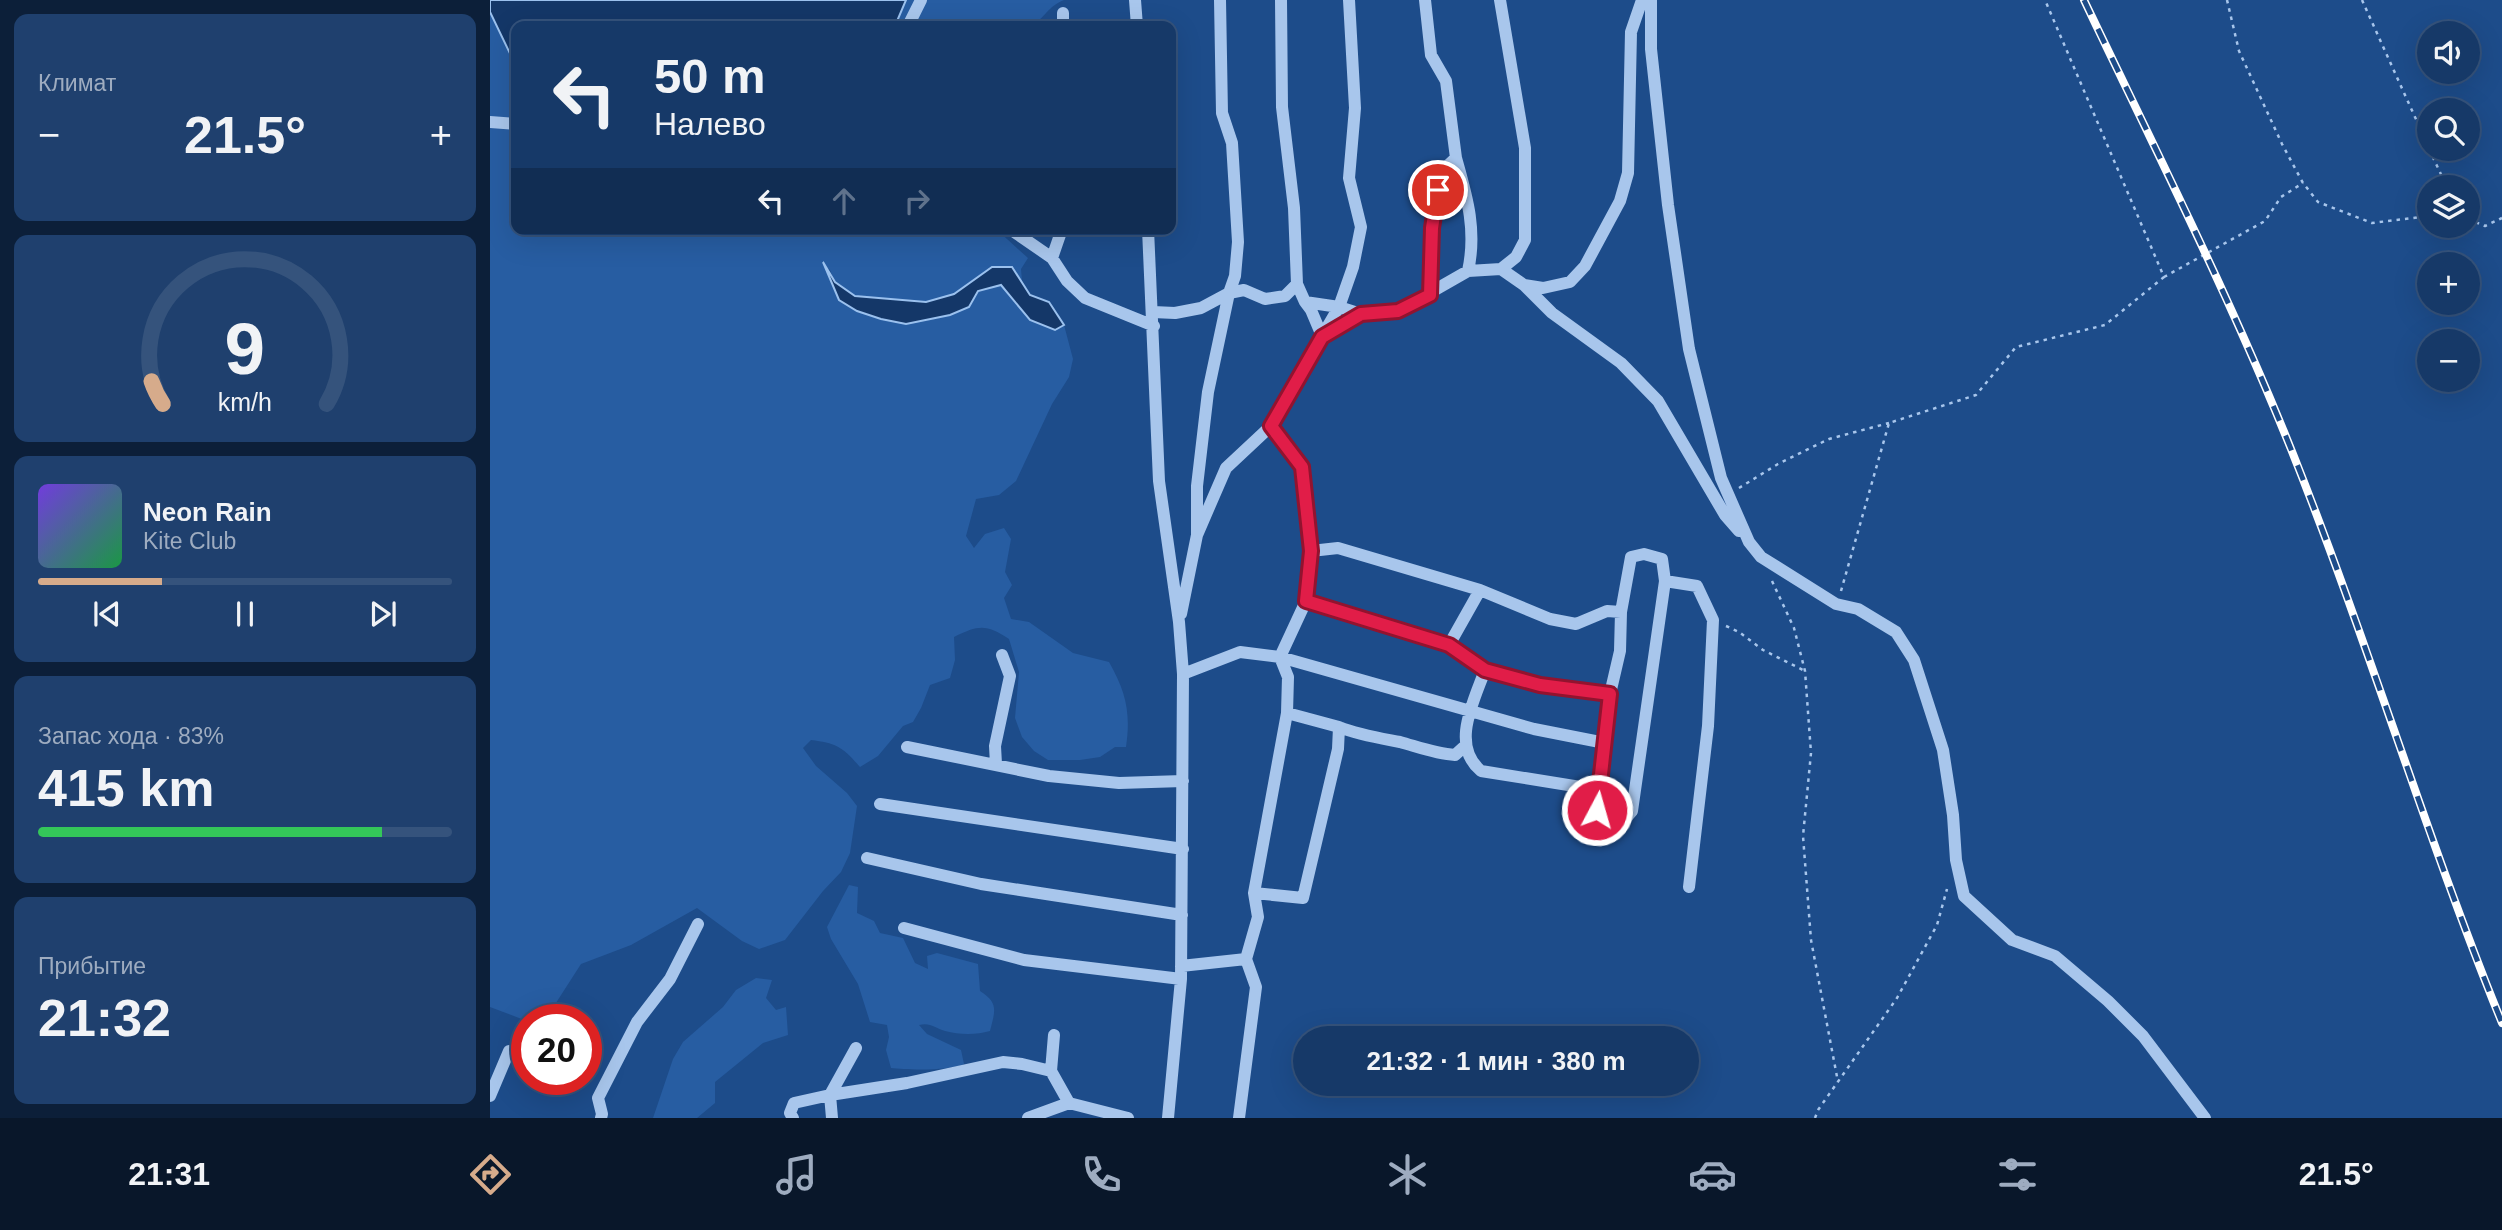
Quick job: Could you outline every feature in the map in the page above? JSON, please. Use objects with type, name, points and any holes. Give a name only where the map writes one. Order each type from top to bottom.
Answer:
[{"type":"street","points":[[910,21],[920,0]]},
{"type":"street","points":[[1135,0],[1137,21]]},
{"type":"street","points":[[1179,622],[1197,535],[1197,486],[1208,392],[1235,276],[1238,242],[1232,143],[1222,113],[1220,0]]},
{"type":"street","points":[[1282,0],[1282,107],[1294,208],[1297,284],[1322,337]]},
{"type":"street","points":[[1197,535],[1226,468],[1271,426],[1339,307],[1353,267],[1361,227],[1349,178],[1355,108],[1349,0]]},
{"type":"street","points":[[1425,0],[1431,55],[1446,81],[1456,158],[1468,201],[1474,247],[1468,271]]},
{"type":"street","points":[[1305,302],[1339,307],[1361,314],[1398,311],[1468,271],[1501,269],[1516,257],[1525,240],[1525,148],[1500,0]]},
{"type":"street","points":[[1524,285],[1543,288],[1570,282],[1585,266],[1620,201],[1628,173],[1631,32],[1642,0]]},
{"type":"street","points":[[1651,0],[1652,62],[1668,205],[1689,349],[1721,478],[1749,542]]},
{"type":"street","points":[[490,122],[511,124]]},
{"type":"street","points":[[1430,295],[1432,228],[1442,171],[1456,158]]},
{"type":"street","points":[[1019,235],[1052,258],[1067,281],[1085,298],[1154,326]]},
{"type":"street","points":[[1052,258],[1060,235]]},
{"type":"street","points":[[1148,235],[1159,481],[1179,622],[1183,674],[1181,972],[1168,1118]]},
{"type":"street","points":[[1501,269],[1524,285],[1552,313],[1621,363],[1658,401],[1725,515],[1760,557],[1836,604],[1858,609],[1896,632],[1914,660],[1943,750],[1953,815],[1956,860],[1964,895],[2012,940],[2055,956],[2108,1000],[2143,1036],[2205,1118]]},
{"type":"street","points":[[1153,312],[1175,313],[1200,308],[1229,293],[1244,290],[1265,299],[1285,296],[1297,284]]},
{"type":"street","points":[[1322,337],[1361,314]]},
{"type":"street","points":[[1239,1118],[1256,987],[1246,959],[1258,917],[1254,893],[1287,713],[1288,677],[1280,657],[1306,601],[1311,551],[1302,467],[1271,426]]},
{"type":"street","points":[[1311,551],[1338,548],[1480,590],[1550,619],[1576,624],[1607,611],[1621,612]]},
{"type":"street","points":[[1644,554],[1662,559],[1665,581],[1632,811],[1623,822],[1612,825],[1604,821],[1597,810],[1610,694],[1620,651],[1621,612],[1631,557],[1644,554]]},
{"type":"street","points":[[1665,581],[1697,586],[1713,620],[1708,726],[1689,887]]},
{"type":"street","points":[[1449,645],[1480,590]]},
{"type":"street","points":[[1306,601],[1449,645],[1485,670],[1540,685],[1610,694]]},
{"type":"street","points":[[1183,674],[1240,652],[1280,657],[1534,729],[1605,743]]},
{"type":"street","points":[[996,764],[995,746],[1010,676],[1002,655]]},
{"type":"street","points":[[1485,670],[1467,722],[1465,746],[1471,763],[1480,771],[1600,790]]},
{"type":"street","points":[[1287,713],[1363,736],[1443,754],[1455,755],[1465,746]]},
{"type":"street","points":[[1254,893],[1304,898],[1338,749],[1339,727]]},
{"type":"street","points":[[908,747],[1049,776],[1118,783],[1183,781]]},
{"type":"street","points":[[880,804],[1182,849]]},
{"type":"street","points":[[867,858],[981,884],[1182,915]]},
{"type":"street","points":[[601,1118],[598,1098],[637,1022],[670,979],[698,924]]},
{"type":"street","points":[[904,928],[1024,960],[1181,972],[1246,959]]},
{"type":"street","points":[[1054,1035],[1051,1071],[1069,1102]]},
{"type":"street","points":[[832,1118],[830,1095],[856,1048]]},
{"type":"street","points":[[490,1096],[509,1051]]},
{"type":"street","points":[[793,1118],[790,1113],[793,1103],[907,1083],[1003,1062],[1022,1063],[1051,1071]]},
{"type":"street","points":[[1028,1118],[1069,1102],[1128,1118]]},
{"type":"path","points":[[2045,0],[2164,277]]},
{"type":"path","points":[[2227,0],[2239,51],[2303,183],[2318,202],[2372,223],[2417,217]]},
{"type":"path","points":[[2362,0],[2417,121]]},
{"type":"path","points":[[1728,496],[1778,464],[1829,439],[1976,395],[2016,347],[2105,325],[2164,277],[2265,221],[2281,197],[2303,183]]},
{"type":"path","points":[[2480,224],[2485,226],[2502,219]]},
{"type":"path","points":[[1836,604],[1857,540],[1889,423]]},
{"type":"path","points":[[1772,580],[1794,628],[1805,671],[1811,752],[1803,836],[1811,940],[1838,1082]]},
{"type":"path","points":[[1713,620],[1739,632],[1763,650],[1805,671]]},
{"type":"path","points":[[1815,1118],[1897,999],[1937,925],[1948,886]]},
{"type":"shaded area","points":[[490,0],[906,0],[897,21],[511,21],[511,56],[490,12]]},
{"type":"shaded area","points":[[906,0],[1064,0],[1037,21],[897,21]]},
{"type":"shaded area","points":[[490,12],[511,56],[511,235],[1003,235],[1028,258],[1021,269],[1022,281],[1012,267],[954,294],[926,302],[855,296],[835,282],[830,270],[824,265],[839,300],[928,319],[950,315],[978,291],[1001,285],[1030,320],[1055,330],[1064,325],[1073,359],[1069,377],[1052,404],[1016,481],[999,495],[976,499],[966,536],[974,548],[985,534],[1004,528],[1011,539],[1005,572],[1012,585],[1004,598],[1011,619],[1029,622],[1073,653],[1109,662],[1120,683],[1128,724],[1126,747],[1115,747],[1100,757],[1048,760],[1034,751],[1022,737],[1015,718],[1019,672],[1009,639],[982,628],[954,637],[955,660],[950,678],[930,685],[913,722],[903,726],[878,756],[860,767],[844,750],[827,743],[811,740],[803,748],[816,766],[847,793],[857,806],[850,853],[841,872],[785,940],[759,949],[742,941],[697,908],[631,945],[581,964],[555,1004],[511,1004],[511,1015],[490,1007]]},
{"type":"shaded area","points":[[823,262],[835,282],[855,296],[926,302],[954,294],[992,267],[1012,267],[1030,295],[1049,302],[1064,325],[1055,330],[1030,320],[1001,285],[978,291],[969,307],[950,315],[906,324],[881,319],[857,311],[839,300]]},
{"type":"shaded area","points":[[849,885],[858,887],[857,913],[874,921],[880,933],[903,938],[915,963],[928,969],[927,956],[937,953],[978,964],[980,991],[994,1008],[990,1031],[962,1034],[919,1025],[927,1034],[961,1050],[964,1064],[939,1069],[891,1068],[886,1050],[889,1037],[887,1025],[870,1022],[858,984],[831,939],[827,927]]},
{"type":"shaded area","points":[[756,978],[772,980],[766,998],[776,1010],[786,1007],[788,1035],[763,1043],[715,1082],[715,1103],[697,1118],[653,1118],[673,1059],[683,1042],[723,1007],[736,990]]},
{"type":"railway","points":[[2084,0],[2219,282],[2293,454],[2347,596],[2474,953],[2502,1023]]},
{"type":"route","points":[[1438,190],[1432,228],[1430,295],[1398,311],[1361,314],[1322,337],[1271,426],[1302,467],[1311,551],[1306,601],[1449,645],[1485,670],[1540,685],[1610,694],[1597,810]]}]
